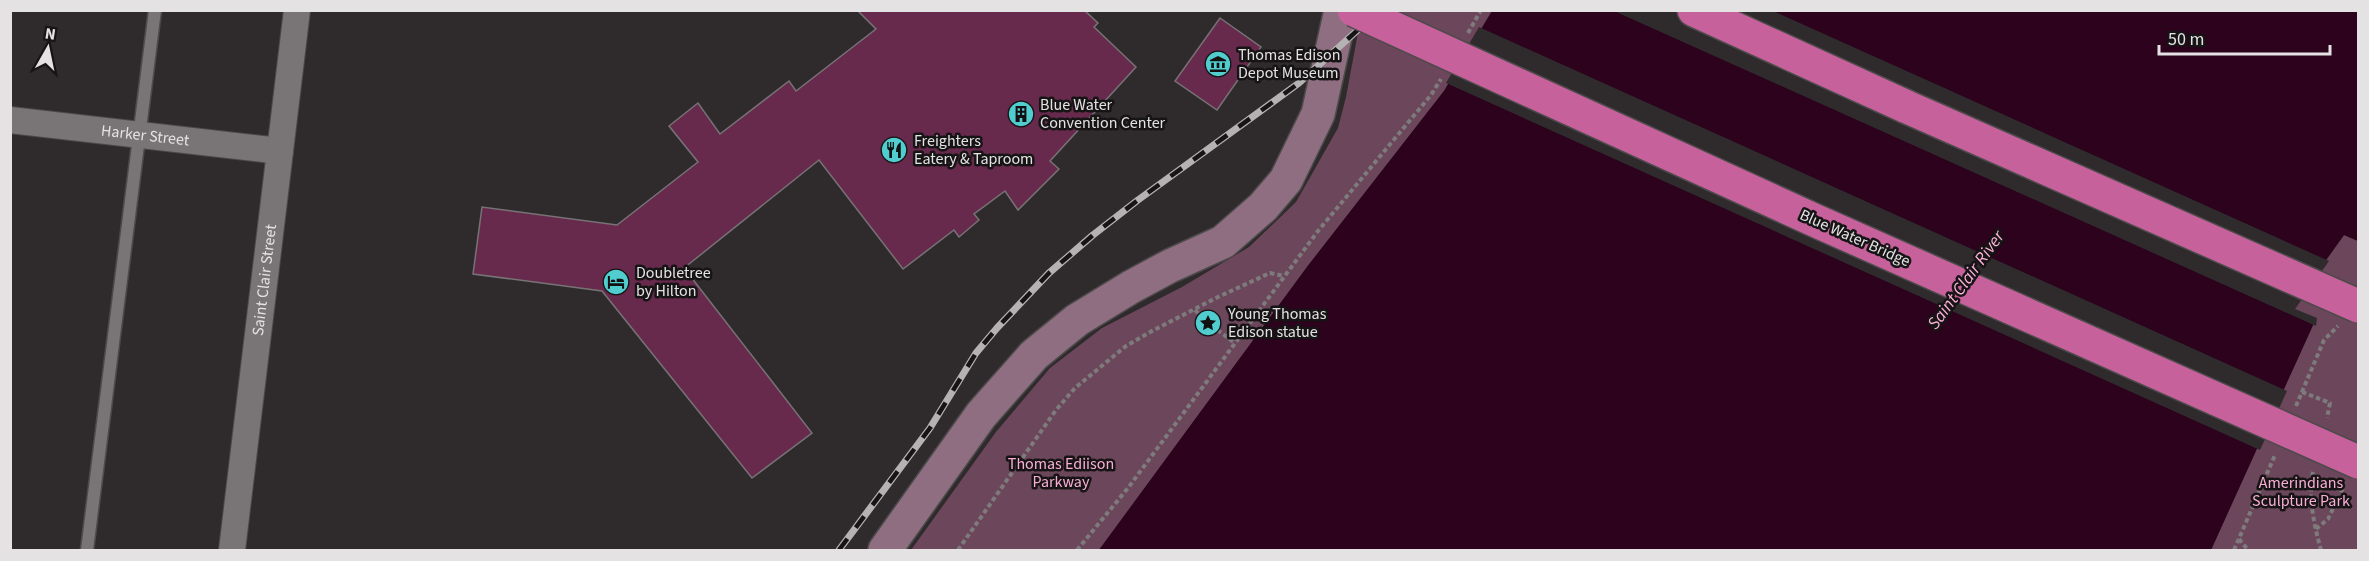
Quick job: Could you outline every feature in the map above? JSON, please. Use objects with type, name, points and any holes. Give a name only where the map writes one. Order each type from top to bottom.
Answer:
[{"type":"highway","name":"Blue Water Bridge","points":[[1354,10],[1814,220],[2353,471]]},
{"type":"highway","points":[[1694,10],[1907,107],[2358,306]]},
{"type":"street","name":"Saint Clair Street","points":[[232,550],[297,10]]},
{"type":"street","points":[[885,550],[981,415],[1034,355],[1077,320],[1131,287],[1223,242],[1263,207],[1286,180],[1318,114],[1341,10]]},
{"type":"street","name":"Harker Street","points":[[10,120],[280,151]]},
{"type":"lane","points":[[87,550],[155,10]]},
{"type":"path","points":[[1464,39],[1481,10]]},
{"type":"path","points":[[1077,550],[1128,488],[1284,276],[1358,181],[1431,95],[1442,76]]},
{"type":"path","points":[[958,550],[1056,410],[1076,388],[1126,346],[1270,273],[1284,276]]},
{"type":"path","points":[[1195,310],[1235,343]]},
{"type":"path","points":[[2315,530],[2328,519],[2353,471]]},
{"type":"path","points":[[2239,539],[2248,550]]},
{"type":"green space","name":"Thomas Ediison Parkway","points":[[1362,11],[1492,11],[1444,91],[1307,267],[1099,550],[911,550],[996,432],[1050,368],[1102,328],[1182,287],[1249,247],[1296,202],[1338,128]]},
{"type":"green space","name":"Amerindians Sculpture Park","points":[[2344,235],[2358,241],[2358,550],[2211,550],[2263,434],[2290,311]]},
{"type":"water","name":"Saint Clair River","points":[[1492,11],[2358,11],[2358,241],[2344,235],[2290,310],[2315,321],[2211,550],[1099,550],[1307,267],[1444,91]]},
{"type":"pier","points":[[1614,11],[1773,11],[2329,261],[2295,309],[2317,318],[2316,326]]},
{"type":"pier","points":[[1479,27],[2287,391],[2260,450],[1446,83]]},
{"type":"building","points":[[857,10],[1084,10],[1098,23],[1094,27],[1136,67],[1050,161],[1059,169],[1018,210],[1005,191],[974,214],[979,220],[959,237],[954,230],[903,269],[819,160],[684,268],[812,433],[752,478],[602,291],[473,274],[482,207],[617,225],[698,162],[669,126],[698,103],[720,134],[789,81],[796,91],[876,29]]},
{"type":"building","name":"Thomas Edison Depot Museum","points":[[1220,18],[1261,47],[1217,110],[1175,81]]},
{"type":"railway","points":[[839,550],[930,428],[976,353],[1049,273],[1138,200],[1299,83],[1380,10]]},
{"type":"place","name":"Thomas Edison Depot Museum","points":[[1218,64]]},
{"type":"place","name":"Blue Water Convention Center","points":[[1021,114]]},
{"type":"place","name":"Freighters Eatery & Taproom","points":[[894,150]]},
{"type":"place","name":"Doubletree by Hilton","points":[[616,282]]},
{"type":"place","name":"Young Thomas Edison statue","points":[[1208,323]]}]
